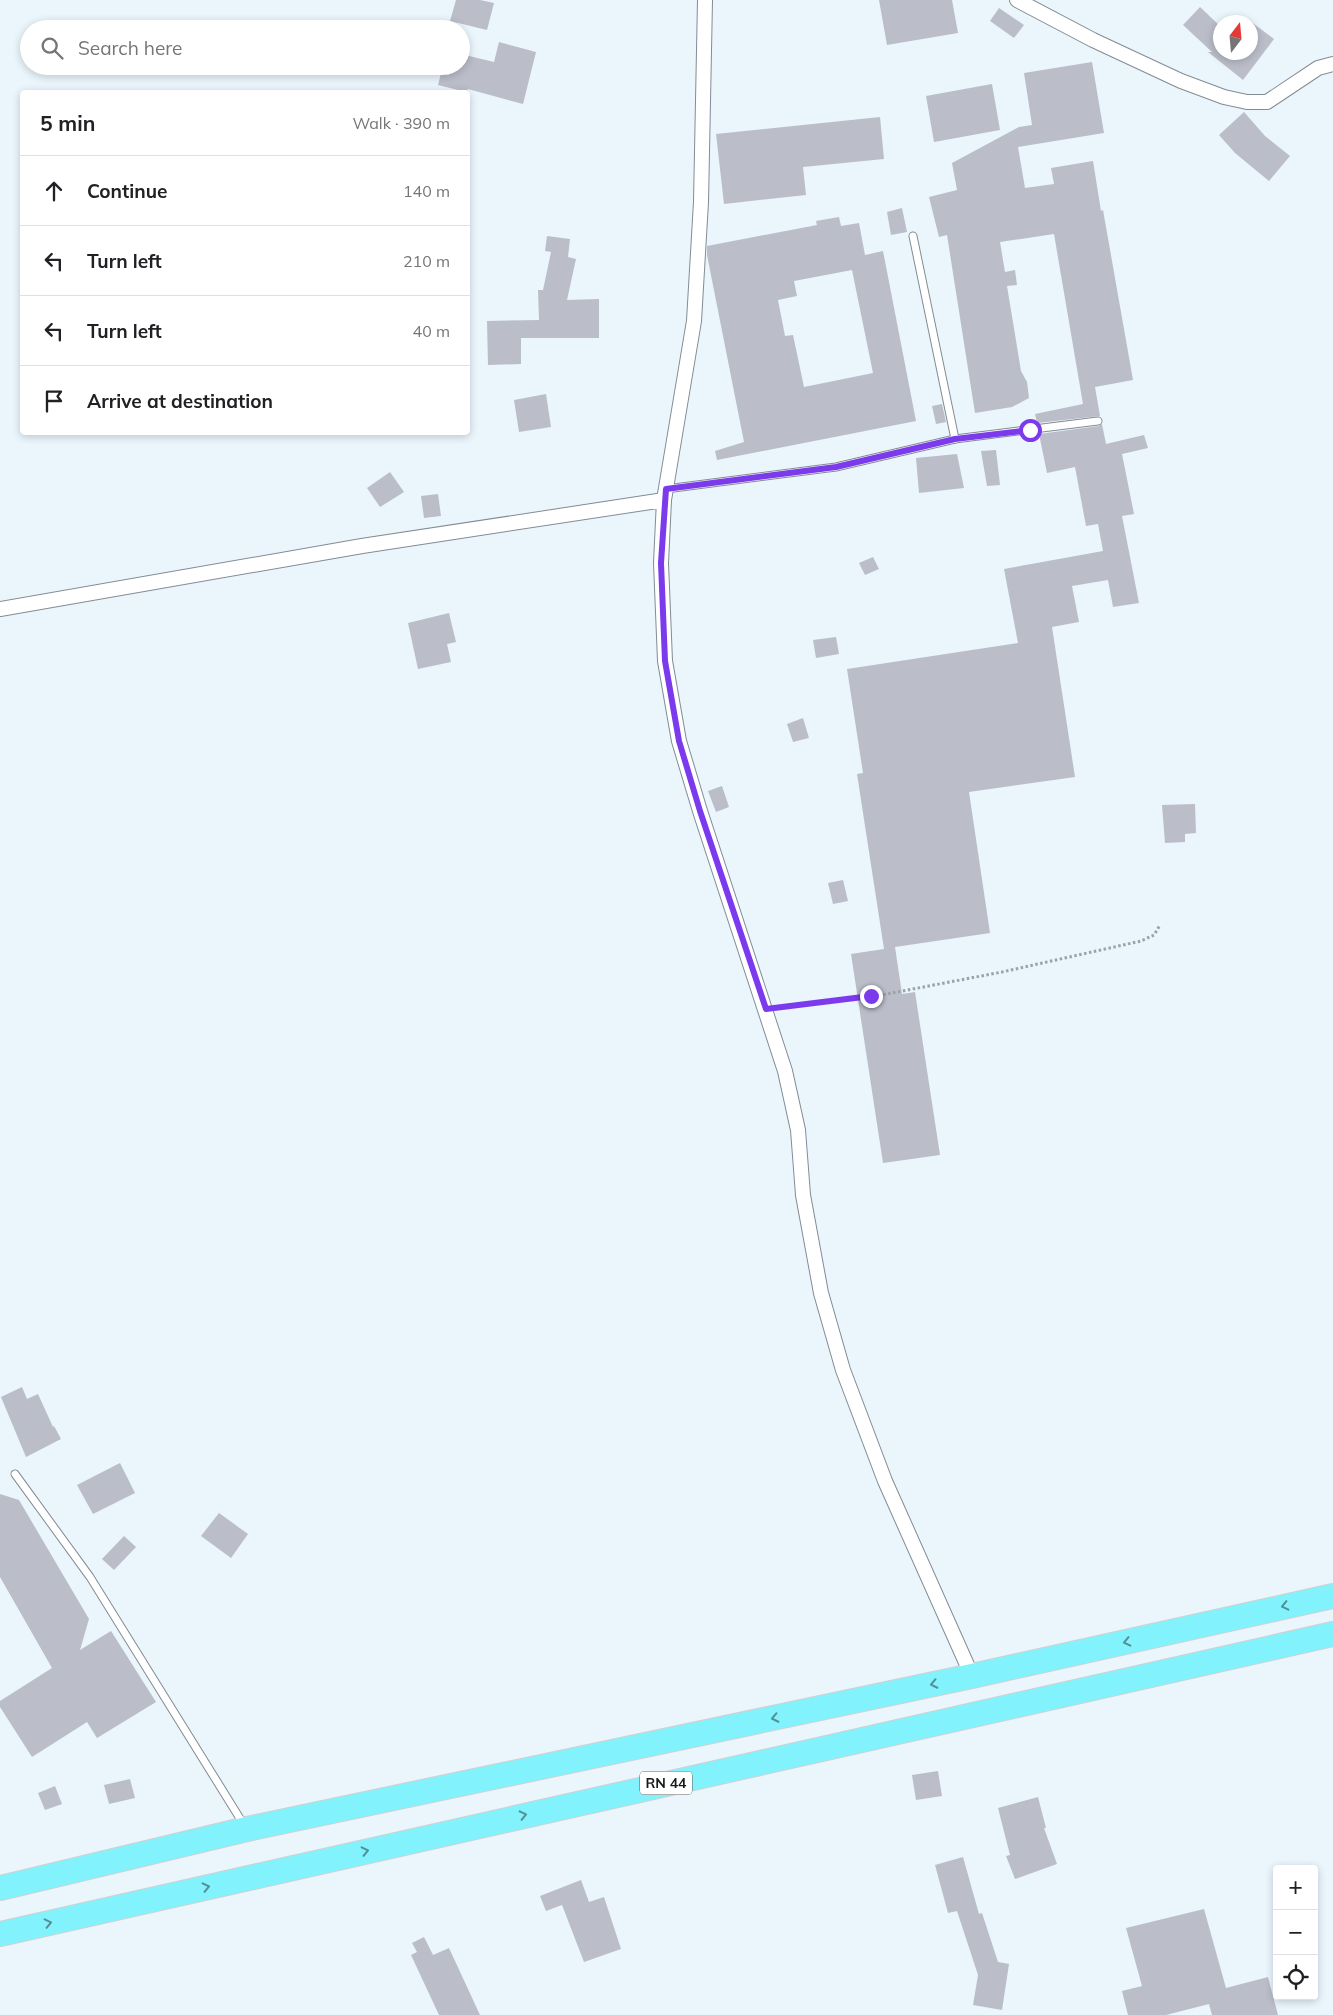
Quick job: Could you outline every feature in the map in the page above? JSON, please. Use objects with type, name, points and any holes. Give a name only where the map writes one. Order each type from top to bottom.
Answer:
[{"type":"highway","points":[[0,1888],[247,1829],[972,1676],[1333,1596]]},
{"type":"highway","name":"RN 44","points":[[0,1934],[1333,1634]]},
{"type":"street","points":[[705,0],[701,202],[694,320],[665,494],[661,563],[665,661],[679,741],[785,1071],[798,1130],[803,1195],[819,1283],[843,1370],[885,1481],[972,1676]]},
{"type":"street","points":[[1017,0],[1093,40],[1181,81],[1224,98],[1247,102],[1267,102],[1318,68],[1333,64]]},
{"type":"street","points":[[0,610],[665,494]]},
{"type":"lane","points":[[913,236],[955,439]]},
{"type":"lane","points":[[665,494],[836,467],[955,439],[1098,421]]},
{"type":"lane","points":[[15,1474],[90,1577],[247,1829]]},
{"type":"path","points":[[766,1009],[871,996],[1002,972],[1141,941],[1154,935],[1160,925]]},
{"type":"building","points":[[456,0],[480,0],[494,3],[487,30],[470,26],[470,20],[450,20]]},
{"type":"building","points":[[879,0],[952,0],[958,33],[887,45]]},
{"type":"building","points":[[1200,7],[1213,19],[1213,56],[1208,52],[1212,52],[1183,25]]},
{"type":"building","points":[[999,8],[1024,25],[1014,38],[990,21]]},
{"type":"building","points":[[1258,27],[1274,39],[1243,80],[1218,60],[1258,60]]},
{"type":"building","points":[[499,42],[536,52],[523,104],[468,89],[458,90],[438,85],[440,75],[470,75],[470,56],[494,62]]},
{"type":"building","points":[[1092,62],[1104,133],[1018,147],[1025,188],[1054,184],[1051,168],[1093,161],[1133,380],[1095,387],[1100,416],[1037,423],[1035,414],[1083,404],[1054,234],[1000,242],[1005,272],[1015,270],[1017,285],[1007,286],[1021,371],[1027,382],[1029,398],[1012,407],[975,413],[947,235],[939,237],[929,197],[957,190],[952,163],[1019,127],[1032,125],[1024,73]]},
{"type":"building","points":[[992,84],[1000,130],[934,142],[926,96]]},
{"type":"building","points":[[1244,112],[1265,136],[1290,156],[1269,181],[1235,153],[1219,135]]},
{"type":"building","points":[[880,117],[884,159],[803,167],[806,195],[724,204],[716,134]]},
{"type":"building","points":[[902,208],[907,232],[891,235],[887,212]]},
{"type":"building","points":[[839,217],[841,226],[859,223],[865,255],[883,251],[916,421],[717,460],[715,451],[744,442],[707,255],[707,246],[817,225],[816,221]],"holes":[[[852,270],[873,373],[804,387],[793,335],[785,336],[778,300],[797,296],[794,281]]]},
{"type":"building","points":[[547,236],[570,239],[568,257],[576,259],[567,300],[599,299],[599,338],[521,338],[521,364],[488,365],[487,321],[539,320],[538,290],[543,290],[551,252],[545,251]]},
{"type":"building","points":[[546,394],[551,427],[519,432],[514,400]]},
{"type":"building","points":[[942,404],[946,422],[936,424],[932,406]]},
{"type":"building","points":[[1102,424],[1106,444],[1144,435],[1148,448],[1122,454],[1134,514],[1122,516],[1139,603],[1113,607],[1108,580],[1072,586],[1079,622],[1052,627],[1075,777],[969,792],[990,933],[895,947],[902,994],[915,992],[940,1155],[883,1163],[851,954],[884,949],[857,774],[863,773],[847,669],[1018,643],[1004,569],[1103,551],[1098,524],[1086,526],[1075,467],[1047,473],[1039,434],[1099,426]]},
{"type":"building","points":[[996,450],[1000,485],[987,486],[981,451]]},
{"type":"building","points":[[957,454],[964,488],[919,493],[916,458]]},
{"type":"building","points":[[390,472],[404,492],[380,507],[367,488]]},
{"type":"building","points":[[438,494],[441,516],[424,518],[421,496]]},
{"type":"building","points":[[873,557],[879,569],[865,575],[859,563]]},
{"type":"building","points":[[449,613],[456,642],[447,644],[451,662],[418,669],[408,623]]},
{"type":"building","points":[[836,637],[839,654],[816,658],[813,640]]},
{"type":"building","points":[[803,718],[809,738],[793,742],[787,724]]},
{"type":"building","points":[[722,786],[729,807],[716,812],[708,791]]},
{"type":"building","points":[[1195,804],[1196,833],[1185,834],[1185,842],[1165,843],[1162,805]]},
{"type":"building","points":[[843,880],[848,901],[833,904],[828,883]]},
{"type":"building","points":[[22,1387],[27,1399],[38,1394],[53,1427],[61,1439],[26,1457],[1,1397]]},
{"type":"building","points":[[120,1463],[135,1493],[93,1514],[77,1485]]},
{"type":"building","points":[[0,1494],[19,1500],[89,1619],[80,1650],[111,1631],[156,1702],[97,1738],[87,1722],[32,1757],[0,1707],[0,1701],[52,1668],[0,1577]]},
{"type":"building","points":[[219,1513],[248,1534],[231,1558],[201,1536]]},
{"type":"building","points":[[124,1536],[136,1547],[114,1570],[102,1559]]},
{"type":"building","points":[[938,1771],[942,1796],[916,1800],[912,1775]]},
{"type":"building","points":[[130,1779],[135,1798],[109,1804],[104,1785]]},
{"type":"building","points":[[55,1786],[62,1804],[45,1810],[38,1793]]},
{"type":"building","points":[[1038,1797],[1046,1828],[1044,1828],[1057,1864],[1015,1879],[1006,1856],[1010,1855],[998,1808]]},
{"type":"building","points":[[963,1857],[979,1914],[982,1913],[998,1962],[1009,1964],[1002,2010],[973,2005],[978,1975],[957,1911],[948,1913],[935,1865]]},
{"type":"building","points":[[581,1880],[589,1902],[604,1897],[621,1949],[584,1962],[562,1905],[546,1911],[540,1896]]},
{"type":"building","points":[[1204,1909],[1226,1988],[1268,1977],[1278,2015],[1212,2015],[1209,2004],[1166,2015],[1128,2015],[1122,1991],[1142,1986],[1126,1928]]},
{"type":"building","points":[[424,1937],[433,1955],[449,1948],[480,2015],[439,2015],[411,1955],[417,1952],[412,1943]]},
{"type":"route","points":[[871,996],[766,1009],[700,811],[679,741],[665,661],[661,563],[666,489],[836,467],[955,439],[1030,430]]}]
